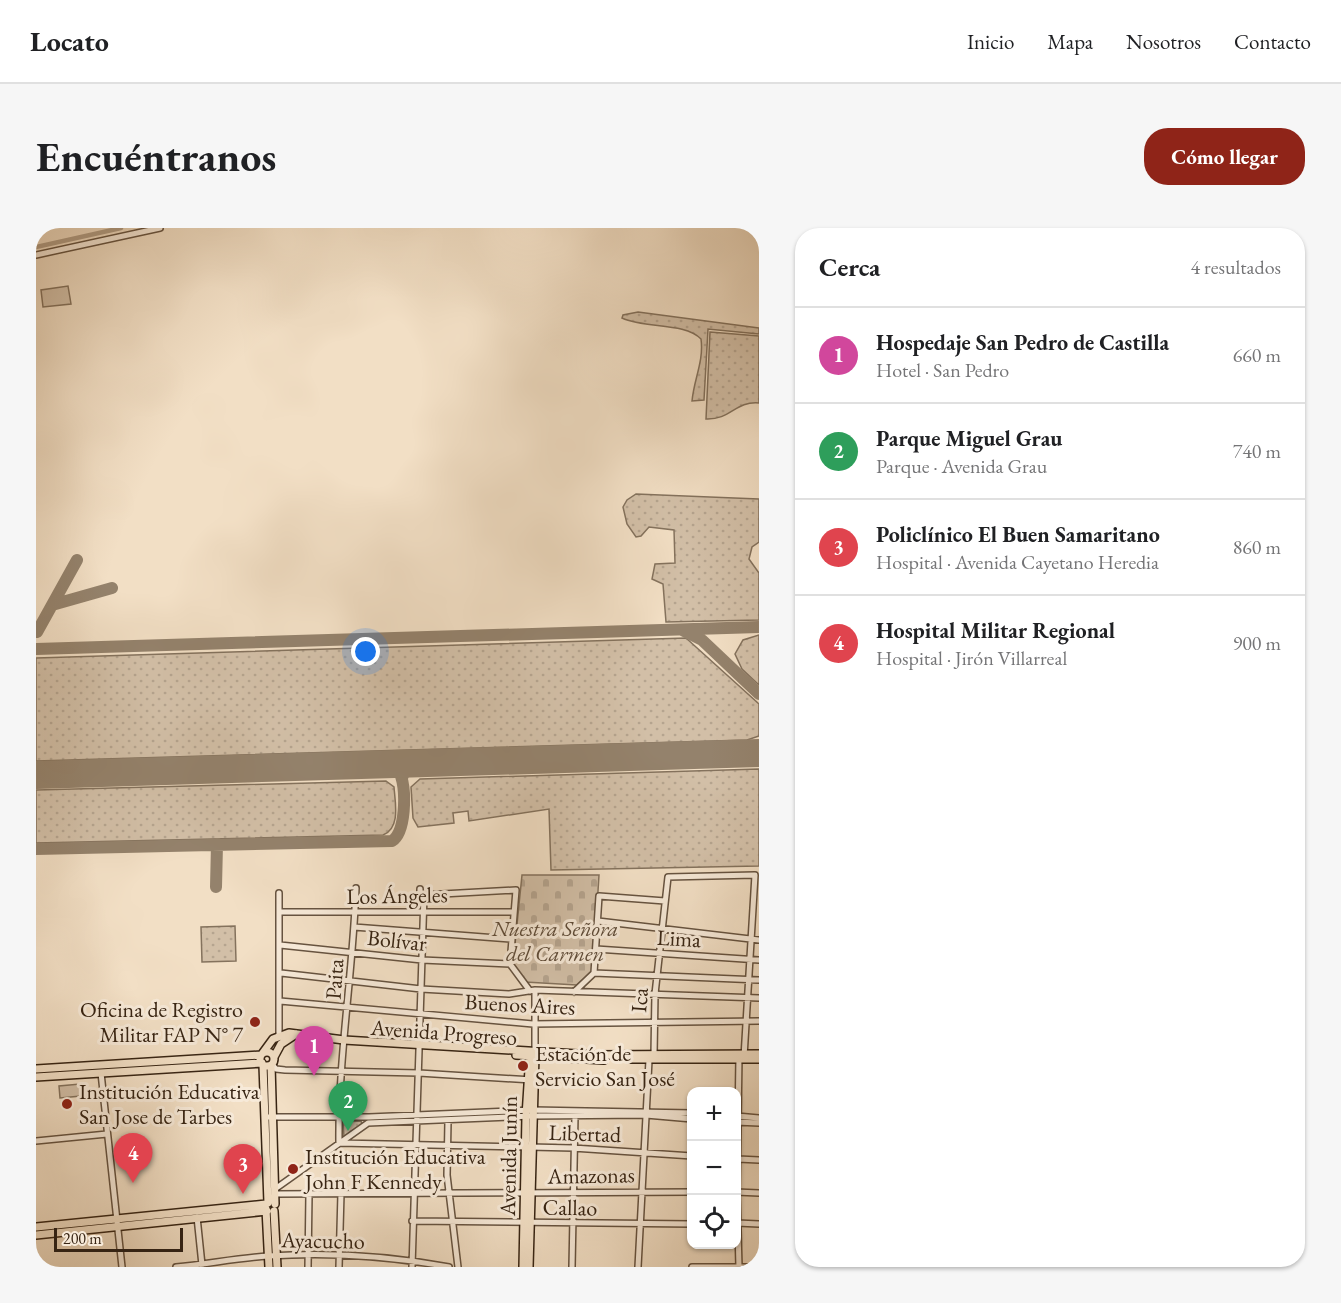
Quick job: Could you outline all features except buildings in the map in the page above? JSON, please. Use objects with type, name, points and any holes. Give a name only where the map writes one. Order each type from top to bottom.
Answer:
[{"type":"main road","name":"Avenida Progreso","points":[[279,1035],[298,1033],[352,1043],[533,1053],[759,1059]]},
{"type":"main road","points":[[36,1077],[267,1060],[287,1038],[298,1033]]},
{"type":"main road","points":[[270,1207],[275,1192],[267,1060],[279,1035]]},
{"type":"main road","name":"Avenida Junín","points":[[529,1267],[527,1192],[533,1053]]},
{"type":"main road","name":"Avenida Progreso","points":[[741,1057],[759,1054]]},
{"type":"main road","points":[[36,1069],[207,1063]]},
{"type":"main road","points":[[270,1117],[270,1207],[273,1256],[277,1267]]},
{"type":"main road","points":[[36,1227],[197,1217],[270,1207]]},
{"type":"main road","points":[[36,1235],[116,1222],[270,1207]]},
{"type":"main road","name":"Avenida Junín","points":[[523,1267],[527,1222]]},
{"type":"main road","points":[[269,1267],[273,1256]]},
{"type":"street","points":[[36,255],[160,228]]},
{"type":"street","name":"Ica","points":[[638,1267],[655,994],[668,877],[755,875],[756,940]]},
{"type":"street","name":"Paita","points":[[339,1143],[341,1072],[349,1008],[356,888]]},
{"type":"street","points":[[412,1264],[424,910],[422,892],[516,890],[510,964],[532,991]]},
{"type":"street","points":[[279,893],[281,973],[279,1035]]},
{"type":"street","points":[[573,992],[594,973],[600,895],[665,901]]},
{"type":"street","name":"Los Ángeles","points":[[280,912],[424,910],[514,912]]},
{"type":"street","points":[[598,921],[663,927],[756,940],[751,959],[739,1087]]},
{"type":"street","points":[[354,927],[511,939]]},
{"type":"street","name":"Bolívar","points":[[280,945],[422,960],[510,964]]},
{"type":"street","name":"Lima","points":[[596,949],[759,960]]},
{"type":"street","points":[[281,973],[421,988],[509,994],[532,991],[759,998]]},
{"type":"street","points":[[594,973],[759,980]]},
{"type":"street","name":"Avenida Junín","points":[[532,991],[533,1053]]},
{"type":"street","name":"Buenos Aires","points":[[280,1001],[533,1024],[759,1021]]},
{"type":"street","points":[[267,1060],[280,1070],[419,1073],[531,1080]]},
{"type":"street","points":[[101,1073],[122,1267]]},
{"type":"street","points":[[275,1192],[368,1123],[448,1121],[529,1113],[574,1116],[646,1113],[687,1118]]},
{"type":"street","points":[[270,1117],[687,1113]]},
{"type":"street","points":[[572,1267],[574,1116]]},
{"type":"street","points":[[741,1119],[759,1118]]},
{"type":"street","points":[[741,1120],[759,1123]]},
{"type":"street","points":[[448,1121],[449,1193],[458,1267]]},
{"type":"street","points":[[36,1141],[107,1134]]},
{"type":"street","name":"Libertad","points":[[339,1143],[573,1148],[687,1156]]},
{"type":"street","points":[[741,1159],[759,1160]]},
{"type":"street","name":"Amazonas","points":[[275,1192],[309,1194],[687,1191]]},
{"type":"street","points":[[741,1192],[759,1193]]},
{"type":"street","points":[[339,1267],[342,1193]]},
{"type":"street","points":[[308,1267],[309,1194]]},
{"type":"street","points":[[197,1217],[202,1266]]},
{"type":"street","name":"Callao","points":[[412,1221],[687,1224]]},
{"type":"street","points":[[741,1223],[759,1224]]},
{"type":"street","points":[[738,1249],[739,1267]]},
{"type":"street","name":"Ayacucho","points":[[176,1267],[308,1254],[387,1258],[412,1264],[449,1267]]},
{"type":"street","points":[[386,1267],[387,1258]]},
{"type":"street","points":[[692,1267],[759,1266]]},
{"type":"green space","points":[[68,286],[71,304],[43,307],[41,290]]},
{"type":"green space","points":[[638,312],[759,328],[759,334],[708,329],[704,400],[692,401],[700,362],[701,339],[685,330],[642,324],[622,318],[623,315]]},
{"type":"green space","points":[[710,332],[759,336],[759,403],[744,405],[721,417],[706,419]]},
{"type":"green space","points":[[636,494],[759,499],[759,542],[752,547],[749,559],[759,573],[759,620],[666,622],[663,584],[652,579],[655,564],[675,563],[674,530],[649,527],[641,536],[636,537],[627,524],[623,507],[627,500]]},
{"type":"green space","points":[[759,635],[759,685],[742,669],[735,654],[743,640]]},
{"type":"green space","points":[[686,638],[759,704],[759,736],[747,740],[36,761],[36,658]]},
{"type":"green space","points":[[759,769],[759,866],[551,870],[549,809],[469,821],[468,811],[453,813],[454,823],[418,827],[413,818],[411,787],[420,779]]},
{"type":"green space","points":[[386,781],[394,787],[396,814],[389,832],[383,835],[36,843],[36,790]]},
{"type":"green space","name":"Nuestra Señora del Carmen","points":[[522,875],[599,875],[593,971],[577,985],[525,982],[513,964]]},
{"type":"green space","points":[[235,926],[236,961],[202,962],[201,927]]},
{"type":"green space","points":[[80,1084],[81,1096],[60,1098],[59,1086]]},
{"type":"green space","points":[[361,1121],[362,1124],[344,1137],[343,1122]]},
{"type":"waterway","points":[[36,247],[121,228]]},
{"type":"taxiway","points":[[37,632],[77,560]]},
{"type":"taxiway","points":[[52,605],[112,588]]},
{"type":"taxiway","points":[[36,649],[759,627]]},
{"type":"taxiway","points":[[682,630],[702,640],[759,694]]},
{"type":"taxiway","points":[[36,849],[392,841],[400,829],[404,811],[403,783],[399,771],[393,764]]},
{"type":"taxiway","points":[[402,778],[405,770],[414,764]]},
{"type":"taxiway","points":[[216,887],[217,844]]},
{"type":"runway","points":[[36,775],[759,753]]},
{"type":"place","name":"Oficina de Registro Militar FAP N° 7","points":[[255,1022]]},
{"type":"place","name":"Estación de Servicio San José","points":[[523,1066]]},
{"type":"place","name":"Hospedaje San Pedro de Castilla","points":[[314,1076]]},
{"type":"place","name":"Institución Educativa San Jose de Tarbes","points":[[67,1104]]},
{"type":"place","name":"Parque Miguel Grau","points":[[348,1131]]},
{"type":"place","name":"Institución Educativa John F Kennedy","points":[[293,1169]]},
{"type":"place","name":"Hospital Militar Regional","points":[[133,1183]]},
{"type":"place","name":"Policlínico El Buen Samaritano","points":[[243,1194]]}]
